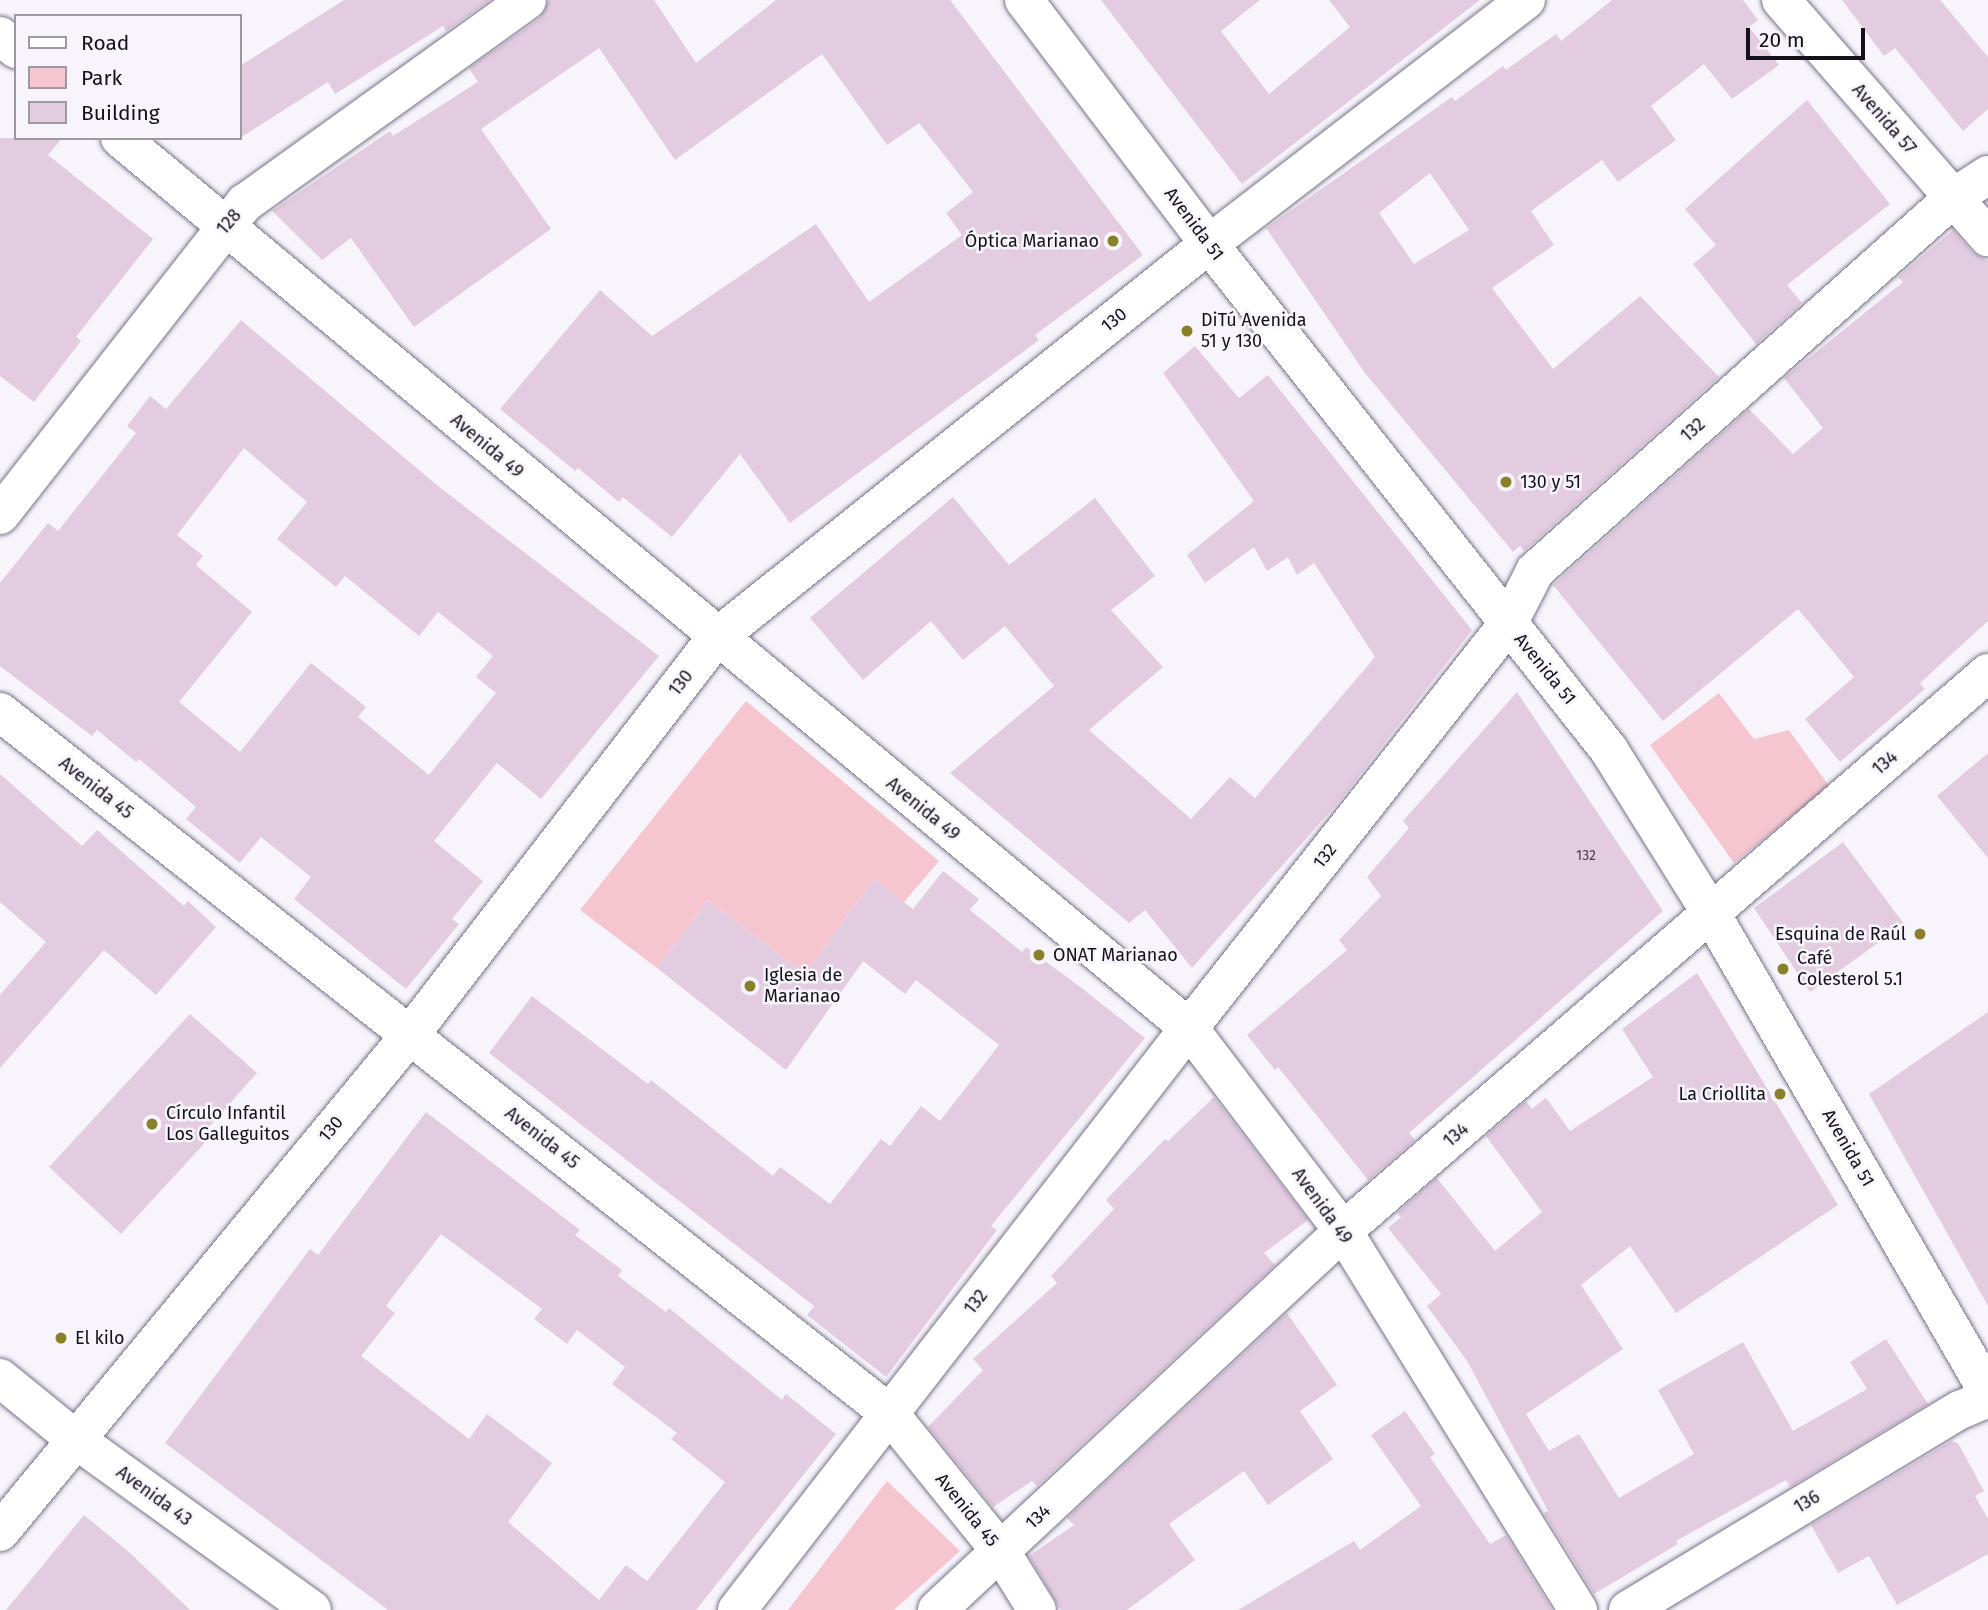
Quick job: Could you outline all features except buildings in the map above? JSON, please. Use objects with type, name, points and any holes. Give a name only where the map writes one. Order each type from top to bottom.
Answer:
[{"type":"street","name":"128","points":[[0,515],[224,226],[246,204],[527,0]]},
{"type":"street","name":"Avenida 51","points":[[1024,0],[1209,244],[1609,750],[1712,915],[1988,1392]]},
{"type":"street","name":"130","points":[[0,1532],[410,1034],[716,638],[1209,244],[1527,0]]},
{"type":"street","name":"Avenida 57","points":[[1781,0],[1988,237]]},
{"type":"street","points":[[0,36],[14,48]]},
{"type":"street","name":"Avenida 49","points":[[122,140],[716,638],[1189,1028],[1343,1231],[1578,1610]]},
{"type":"street","name":"132","points":[[737,1610],[1189,1028],[1508,624],[1535,571],[1953,198],[1988,175]]},
{"type":"street","name":"134","points":[[937,1610],[1343,1231],[1712,915],[1988,673]]},
{"type":"street","name":"Avenida 45","points":[[0,712],[890,1413],[1001,1552],[1037,1610]]},
{"type":"street","name":"Avenida 43","points":[[0,1378],[75,1439],[312,1610]]},
{"type":"street","name":"136","points":[[1628,1610],[1960,1410],[1988,1398]]},
{"type":"green space","points":[[1719,693],[1754,739],[1789,730],[1829,786],[1734,863],[1650,745]]},
{"type":"green space","points":[[746,701],[939,861],[904,902],[874,879],[805,974],[708,900],[657,968],[580,910]]},
{"type":"green space","points":[[887,1481],[960,1551],[894,1610],[788,1610]]},
{"type":"place","name":"Óptica Marianao","points":[[1113,241]]},
{"type":"place","name":"DiTú Avenida 51 y 130","points":[[1187,331]]},
{"type":"place","name":"130 y 51","points":[[1506,482]]},
{"type":"place","name":"Esquina de Raúl","points":[[1920,934]]},
{"type":"place","name":"ONAT Marianao","points":[[1039,955]]},
{"type":"place","name":"Café Colesterol 5.1","points":[[1783,969]]},
{"type":"place","name":"Iglesia de Marianao","points":[[750,986]]},
{"type":"place","name":"La Criollita","points":[[1780,1094]]},
{"type":"place","name":"Círculo Infantil Los Galleguitos","points":[[152,1124]]},
{"type":"place","name":"El kilo","points":[[61,1338]]}]
